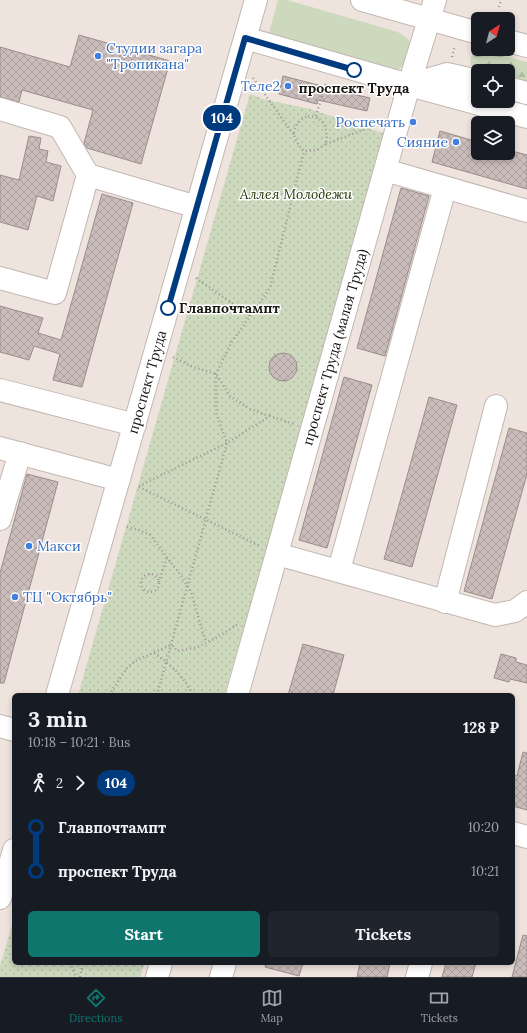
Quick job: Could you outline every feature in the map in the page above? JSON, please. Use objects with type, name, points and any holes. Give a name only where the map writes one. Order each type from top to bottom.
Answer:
[{"type":"street","name":"проспект Труда","points":[[59,693],[256,0]]},
{"type":"street","points":[[362,0],[432,10]]},
{"type":"street","points":[[411,0],[471,30]]},
{"type":"street","name":"проспект Труда (малая Труда)","points":[[238,693],[409,85],[432,10]]},
{"type":"street","points":[[245,38],[527,117]]},
{"type":"street","points":[[515,43],[527,46]]},
{"type":"street","points":[[409,85],[447,74],[471,79]]},
{"type":"street","points":[[515,90],[527,93]]},
{"type":"street","points":[[0,109],[60,126],[88,175],[197,207]]},
{"type":"street","points":[[385,170],[527,211]]},
{"type":"street","points":[[0,278],[55,293],[88,175]]},
{"type":"street","points":[[339,570],[445,188]]},
{"type":"street","points":[[0,390],[135,424]]},
{"type":"street","points":[[445,602],[496,406]]},
{"type":"street","points":[[0,520],[10,450],[119,480]]},
{"type":"street","points":[[277,554],[339,570],[445,602],[495,615],[514,611],[527,602]]},
{"type":"street","points":[[0,726],[12,729]]},
{"type":"street","points":[[515,834],[527,837]]},
{"type":"street","points":[[0,898],[12,857]]},
{"type":"street","points":[[157,977],[160,965]]},
{"type":"street","points":[[221,977],[224,965]]},
{"type":"street","points":[[417,977],[420,965]]},
{"type":"path","points":[[499,7],[501,0]]},
{"type":"path","points":[[252,77],[294,135],[298,145],[304,151],[317,150],[326,144],[380,123]]},
{"type":"path","points":[[316,116],[326,83]]},
{"type":"path","points":[[294,135],[297,124],[308,116],[316,116],[323,123],[328,132],[326,144]]},
{"type":"path","points":[[158,693],[227,443],[216,414],[216,374],[231,343],[270,288],[304,151]]},
{"type":"path","points":[[196,278],[250,316]]},
{"type":"path","points":[[172,357],[193,367],[216,374],[230,396],[248,408],[312,430]]},
{"type":"path","points":[[270,416],[227,443],[139,486],[277,554]]},
{"type":"path","points":[[127,527],[150,535],[188,586],[206,643]]},
{"type":"path","points":[[158,583],[157,577],[152,574],[144,576],[141,582],[144,589],[149,591],[157,588],[167,556]]},
{"type":"path","points":[[171,645],[178,651],[198,647],[216,638],[262,608]]},
{"type":"path","points":[[110,693],[127,668],[135,661],[171,645]]},
{"type":"path","points":[[154,653],[173,667],[183,678],[192,693]]},
{"type":"path","points":[[71,965],[76,977]]},
{"type":"path","points":[[80,977],[83,965]]},
{"type":"green space","points":[[278,0],[287,0],[398,32],[408,39],[412,47],[408,61],[399,69],[390,72],[268,37]]},
{"type":"green space","points":[[472,56],[504,56],[527,62],[527,84],[515,81],[515,64],[471,64]]},
{"type":"green space","name":"Аллея Молодежи","points":[[250,94],[263,99],[310,109],[389,135],[225,693],[79,693]]},
{"type":"green space","points":[[12,925],[12,965],[144,965],[140,977],[0,977],[0,966]]},
{"type":"building","points":[[79,35],[170,61],[141,164],[87,148],[84,143],[93,110],[22,90],[19,102],[0,97],[0,47],[70,67]]},
{"type":"building","points":[[283,76],[370,98],[367,111],[318,100],[317,104],[279,94]]},
{"type":"building","points":[[440,131],[471,140],[471,160],[515,160],[515,152],[527,155],[527,189],[432,162]]},
{"type":"building","points":[[29,136],[41,138],[39,149],[48,151],[46,162],[61,166],[53,201],[37,196],[28,230],[0,222],[0,175],[19,180]]},
{"type":"building","points":[[401,188],[429,196],[385,356],[357,348]]},
{"type":"building","points":[[102,194],[133,203],[82,387],[53,380],[60,354],[34,346],[29,360],[0,352],[0,306],[43,318],[38,333],[61,340]]},
{"type":"building","points":[[283,353],[289,354],[293,357],[296,361],[296,373],[293,377],[289,380],[283,381],[277,380],[273,377],[270,373],[269,367],[270,361],[273,357],[277,354]]},
{"type":"building","points":[[344,377],[372,385],[327,548],[299,540]]},
{"type":"building","points":[[429,397],[457,405],[412,567],[384,559]]},
{"type":"building","points":[[509,428],[527,433],[527,474],[492,599],[464,591]]},
{"type":"building","points":[[27,474],[58,482],[4,683],[0,683],[0,573]]},
{"type":"building","points":[[303,644],[344,655],[334,693],[289,693]]},
{"type":"building","points":[[501,654],[516,658],[516,662],[527,665],[527,683],[510,679],[509,682],[494,678]]},
{"type":"building","points":[[523,752],[527,753],[527,810],[515,807],[515,776],[517,776]]},
{"type":"building","points":[[523,935],[527,936],[527,977],[512,977]]},
{"type":"building","points":[[266,965],[302,965],[299,976],[265,967]]},
{"type":"building","points":[[360,965],[390,965],[387,977],[357,977]]},
{"type":"building","points":[[445,965],[475,965],[472,977],[442,977]]},
{"type":"bus line","name":"104","points":[[168,308],[245,38],[354,70]]},
{"type":"place","name":"Студии загара \"Тропикана\"","points":[[98,56]]},
{"type":"place","name":"проспект Труда","points":[[354,70]]},
{"type":"place","name":"Теле2","points":[[288,86]]},
{"type":"place","name":"Роспечать","points":[[413,122]]},
{"type":"place","name":"Сияние","points":[[456,142]]},
{"type":"place","name":"Главпочтампт","points":[[168,308]]},
{"type":"place","name":"Макси","points":[[29,546]]},
{"type":"place","name":"ТЦ \"Октябрь\"","points":[[15,597]]}]
